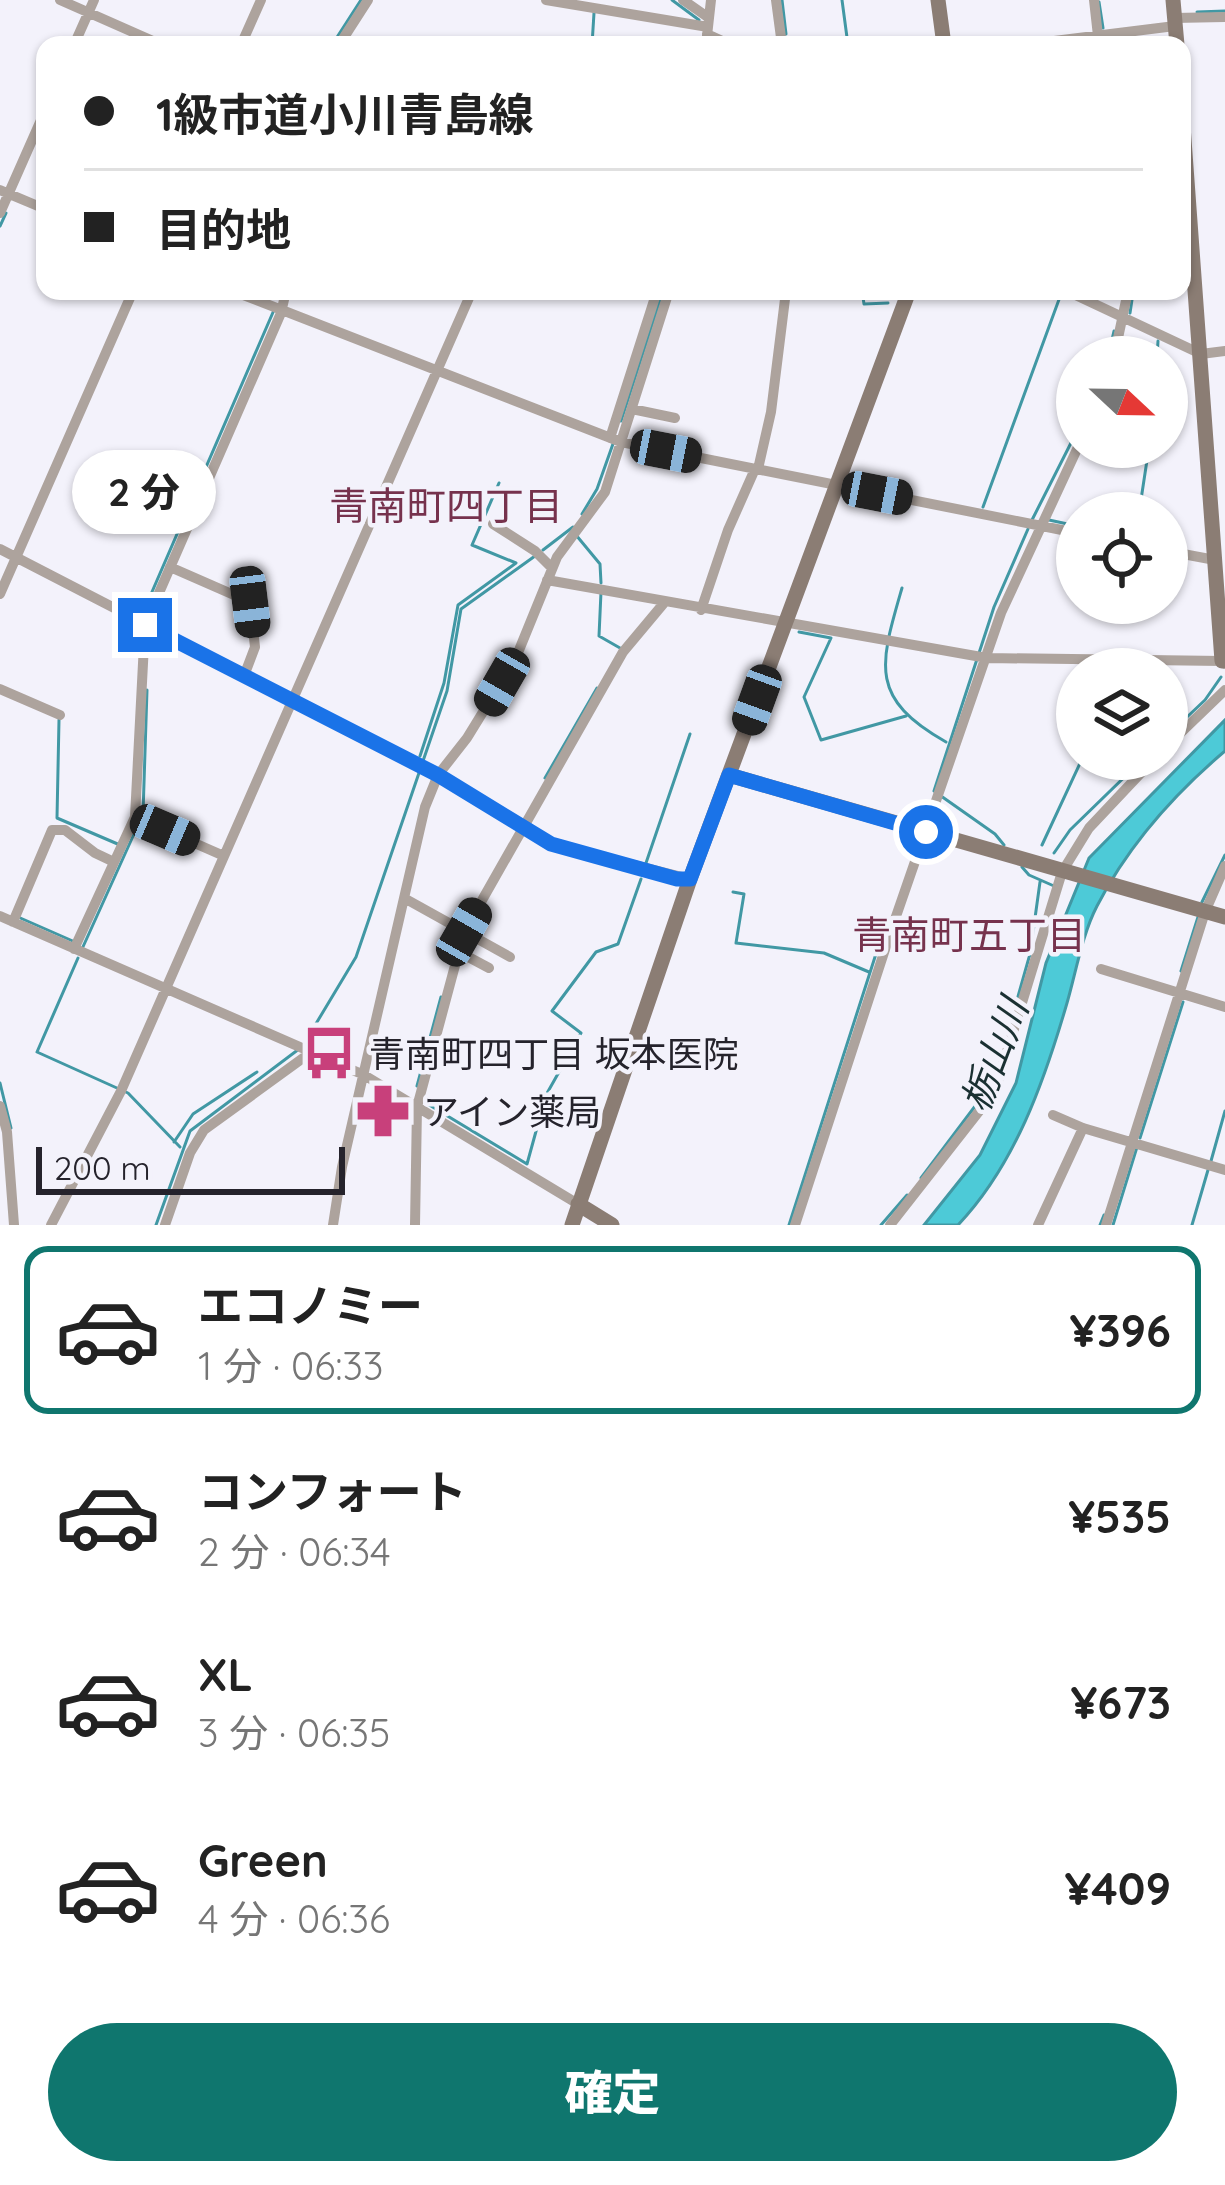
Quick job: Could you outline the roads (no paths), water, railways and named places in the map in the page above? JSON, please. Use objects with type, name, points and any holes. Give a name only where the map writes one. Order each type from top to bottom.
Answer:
[{"type":"street","points":[[60,0],[91,6],[146,36]]},
{"type":"street","points":[[245,36],[261,0]]},
{"type":"street","points":[[345,36],[368,0]]},
{"type":"street","points":[[546,0],[707,31]]},
{"type":"street","points":[[683,0],[707,31]]},
{"type":"street","points":[[707,31],[711,0]]},
{"type":"street","points":[[776,0],[781,36]]},
{"type":"street","points":[[938,0],[943,36]]},
{"type":"street","points":[[1094,0],[1098,36]]},
{"type":"street","points":[[78,36],[91,6]]},
{"type":"street","points":[[1110,36],[1174,15],[1225,17]]},
{"type":"street","points":[[0,213],[4,192],[36,129]]},
{"type":"street","points":[[4,192],[36,205]]},
{"type":"street","points":[[494,524],[535,551],[550,574],[664,603],[987,658],[1224,663],[1191,227]]},
{"type":"street","points":[[0,594],[130,300]]},
{"type":"street","points":[[252,300],[615,440],[1056,529]]},
{"type":"street","points":[[74,949],[135,817],[145,625],[284,300]]},
{"type":"street","points":[[51,1225],[122,1091],[468,300]]},
{"type":"street","points":[[333,1225],[425,807],[438,775],[515,660],[550,574],[604,492],[654,300]]},
{"type":"street","points":[[615,440],[632,409],[666,300]]},
{"type":"street","points":[[701,610],[756,469],[772,412],[785,300]]},
{"type":"street","points":[[572,1225],[690,879],[905,300]]},
{"type":"street","points":[[1086,300],[1201,354],[1225,351]]},
{"type":"street","points":[[1120,336],[1127,300]]},
{"type":"street","points":[[632,409],[675,418]]},
{"type":"street","points":[[795,1225],[1000,614],[1068,468]]},
{"type":"street","points":[[0,549],[438,775],[551,844],[690,879]]},
{"type":"street","points":[[1188,554],[1215,560]]},
{"type":"street","points":[[170,567],[250,602],[255,646],[244,676]]},
{"type":"street","points":[[415,1225],[417,1107],[459,952],[460,930],[622,652],[664,603]]},
{"type":"street","points":[[0,688],[60,715]]},
{"type":"street","points":[[1188,726],[1225,690]]},
{"type":"street","points":[[729,775],[1028,861],[1061,880],[1130,890],[1225,917]]},
{"type":"street","points":[[890,1225],[995,1091],[1061,880],[1088,828],[1134,780]]},
{"type":"street","points":[[135,817],[224,856]]},
{"type":"street","points":[[13,922],[52,830],[65,830],[114,862]]},
{"type":"street","points":[[1106,1225],[1197,909],[1225,866]]},
{"type":"street","points":[[404,898],[510,957]]},
{"type":"street","points":[[0,916],[364,1075],[612,1225]]},
{"type":"street","points":[[459,952],[489,968]]},
{"type":"street","points":[[1101,968],[1225,1007]]},
{"type":"street","points":[[165,1225],[190,1153],[204,1130],[296,1067],[310,1052]]},
{"type":"street","points":[[0,1106],[7,1132],[14,1225]]},
{"type":"street","points":[[1053,1115],[1215,1167]]},
{"type":"street","points":[[1038,1225],[1082,1128]]},
{"type":"water","points":[[1225,720],[1225,751],[1153,822],[1097,906],[1037,1092],[996,1176],[958,1225],[924,1225],[980,1155],[1016,1083],[1046,963],[1089,858],[1166,780],[1188,780],[1188,758]]},
{"type":"waterway","points":[[338,36],[361,0]]},
{"type":"waterway","points":[[672,0],[699,20]]},
{"type":"waterway","points":[[782,0],[786,34]]},
{"type":"waterway","points":[[842,0],[847,36]]},
{"type":"waterway","points":[[1099,2],[1103,28]]},
{"type":"waterway","points":[[1197,12],[1225,11]]},
{"type":"waterway","points":[[593,36],[594,13]]},
{"type":"waterway","points":[[0,226],[6,213]]},
{"type":"waterway","points":[[621,421],[660,300]]},
{"type":"waterway","points":[[863,300],[864,304],[888,303]]},
{"type":"waterway","points":[[983,507],[1059,300]]},
{"type":"waterway","points":[[1130,313],[1132,300]]},
{"type":"waterway","points":[[142,615],[274,310]]},
{"type":"waterway","points":[[1113,336],[1114,331]]},
{"type":"waterway","points":[[582,514],[597,489],[614,441]]},
{"type":"waterway","points":[[1032,520],[1058,468]]},
{"type":"waterway","points":[[1142,492],[1146,468]]},
{"type":"waterway","points":[[420,756],[444,683],[458,605],[516,563],[472,545],[499,483]]},
{"type":"waterway","points":[[1049,520],[1056,522]]},
{"type":"waterway","points":[[543,550],[573,527]]},
{"type":"waterway","points":[[934,791],[994,607],[1028,529]]},
{"type":"waterway","points":[[576,535],[600,564],[601,583]]},
{"type":"waterway","points":[[423,761],[447,691],[461,609],[535,556]]},
{"type":"waterway","points":[[902,588],[889,638],[887,677],[903,710],[946,742]]},
{"type":"waterway","points":[[601,592],[599,636],[620,648]]},
{"type":"waterway","points":[[799,632],[831,638],[804,697],[821,740],[906,716]]},
{"type":"waterway","points":[[1188,716],[1221,677]]},
{"type":"waterway","points":[[545,778],[597,688]]},
{"type":"waterway","points":[[82,949],[143,814],[147,690]]},
{"type":"waterway","points":[[59,720],[57,818],[120,845]]},
{"type":"waterway","points":[[646,863],[690,734]]},
{"type":"waterway","points":[[305,1042],[356,957],[420,770]]},
{"type":"waterway","points":[[1042,845],[1072,780]]},
{"type":"waterway","points":[[1054,853],[1070,830],[1121,780]]},
{"type":"waterway","points":[[941,796],[1004,845]]},
{"type":"waterway","points":[[1202,902],[1225,855]]},
{"type":"waterway","points":[[1022,867],[1054,886]]},
{"type":"waterway","points":[[426,1103],[527,1164],[546,1095],[581,1033],[552,1011],[596,952],[618,944],[641,879]]},
{"type":"waterway","name":"栃山川","points":[[1015,1007],[1030,954],[1040,882]]},
{"type":"waterway","points":[[733,892],[744,894],[736,943],[824,953],[869,972]]},
{"type":"waterway","points":[[18,917],[75,942]]},
{"type":"waterway","points":[[1181,971],[1198,917]]},
{"type":"waterway","points":[[789,1225],[883,932]]},
{"type":"waterway","points":[[78,958],[37,1052],[128,1093],[180,1147]]},
{"type":"waterway","points":[[417,1086],[441,997]]},
{"type":"waterway","points":[[1140,1138],[1183,1002]]},
{"type":"waterway","points":[[156,1225],[190,1131],[299,1049]]},
{"type":"waterway","points":[[174,1142],[193,1114],[257,1072]]},
{"type":"waterway","points":[[0,1083],[11,1128]]},
{"type":"waterway","name":"栃山川","points":[[921,1178],[991,1085]]},
{"type":"waterway","points":[[1211,1161],[1225,1111]]},
{"type":"waterway","points":[[1113,1225],[1137,1147]]},
{"type":"waterway","points":[[1192,1225],[1208,1170]]},
{"type":"waterway","points":[[881,1225],[907,1195]]},
{"type":"waterway","points":[[1100,1225],[1104,1215]]},
{"type":"place","name":"青南町四丁目 坂本医院","points":[[329,1053]]},
{"type":"place","name":"アイン薬局","points":[[383,1111]]},
{"type":"district","name":"青南町四丁目","points":[[446,505]]},
{"type":"district","name":"青南町五丁目","points":[[969,934]]}]
